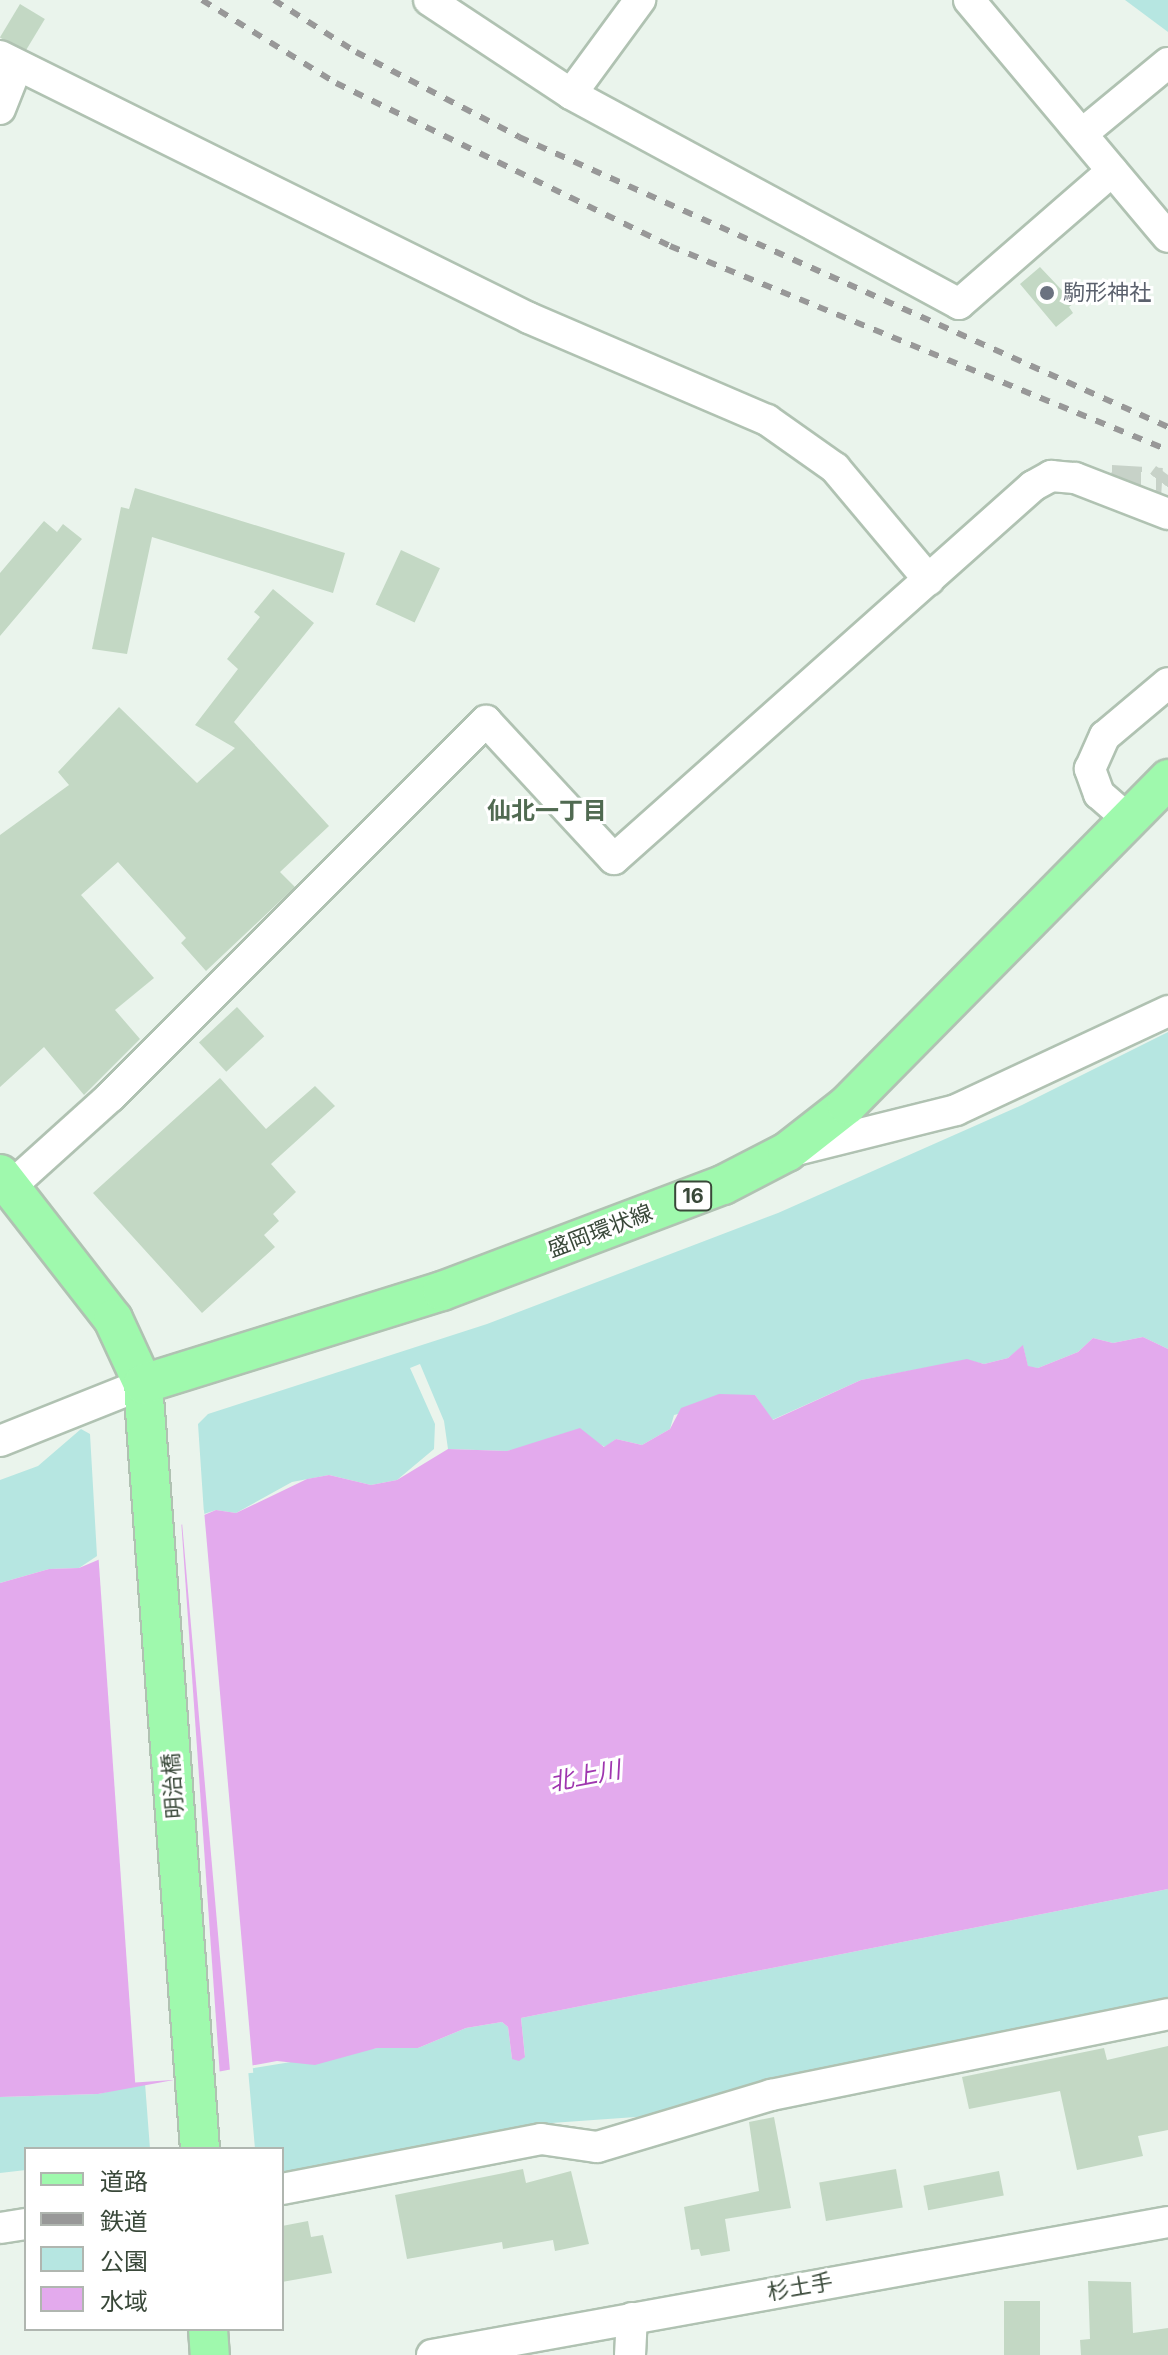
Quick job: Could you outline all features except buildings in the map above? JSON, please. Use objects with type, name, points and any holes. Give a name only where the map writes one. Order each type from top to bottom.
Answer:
[{"type":"main road","name":"盛岡環状線","points":[[143,1384],[442,1291],[723,1185],[787,1152],[847,1105],[1168,779]]},
{"type":"main road","points":[[5,1181],[113,1319],[143,1384]]},
{"type":"main road","name":"明治橋","points":[[143,1384],[200,2147]]},
{"type":"main road","points":[[208,2331],[210,2355]]},
{"type":"street","points":[[429,0],[571,94],[959,304],[1112,171]]},
{"type":"street","points":[[571,94],[640,0]]},
{"type":"street","points":[[969,0],[1168,237]]},
{"type":"street","points":[[0,109],[8,61],[529,318],[767,420],[835,468],[929,580]]},
{"type":"street","points":[[1083,133],[1168,63]]},
{"type":"street","points":[[5,1181],[110,1097],[486,721],[614,859],[1033,486],[1051,476],[1111,480]]},
{"type":"street","points":[[1075,478],[1168,514]]},
{"type":"street","points":[[1130,821],[1099,794],[1090,769],[1105,736],[1168,683]]},
{"type":"street","points":[[787,1152],[956,1110],[1168,1011]]},
{"type":"street","points":[[0,1441],[143,1384]]},
{"type":"street","points":[[284,2189],[541,2139],[597,2147],[771,2095],[1168,2014]]},
{"type":"street","name":"杉土手","points":[[432,2355],[1168,2222]]},
{"type":"street","points":[[0,2228],[24,2224]]},
{"type":"street","points":[[630,2355],[632,2318]]},
{"type":"green space","points":[[1125,0],[1168,0],[1168,32]]},
{"type":"green space","points":[[1168,1032],[1168,1349],[1143,1337],[1113,1343],[1093,1338],[1078,1352],[1038,1368],[1028,1367],[1023,1346],[1008,1358],[984,1364],[967,1360],[861,1380],[772,1420],[755,1395],[674,1415],[670,1429],[642,1445],[616,1439],[605,1447],[592,1440],[507,1451],[448,1449],[444,1421],[420,1364],[410,1368],[435,1424],[434,1449],[397,1480],[371,1485],[329,1475],[292,1482],[236,1513],[216,1510],[204,1514],[198,1424],[208,1414],[487,1324],[778,1213],[1022,1105]]},
{"type":"green space","points":[[81,1429],[90,1434],[97,1556],[79,1568],[49,1569],[0,1583],[0,1480],[38,1466]]},
{"type":"green space","points":[[1168,1889],[1168,1999],[772,2079],[650,2116],[537,2124],[284,2177],[284,2147],[255,2147],[248,2069],[377,2048],[418,2048],[466,2028],[502,2022],[508,2027],[512,2059],[525,2056],[521,2018]]},
{"type":"green space","points":[[145,2083],[150,2147],[24,2147],[24,2170],[0,2173],[0,2097],[98,2094]]},
{"type":"water","name":"北上川","points":[[1143,1337],[1168,1349],[1168,1889],[521,2018],[525,2057],[519,2061],[512,2059],[508,2027],[502,2022],[466,2028],[418,2048],[377,2048],[315,2065],[277,2061],[98,2094],[0,2097],[0,1583],[49,1569],[79,1568],[216,1510],[236,1513],[307,1479],[329,1475],[371,1485],[397,1480],[448,1449],[507,1451],[580,1428],[604,1447],[616,1439],[642,1445],[670,1429],[681,1408],[719,1394],[755,1395],[773,1420],[861,1380],[967,1359],[984,1364],[1008,1358],[1023,1345],[1028,1366],[1038,1368],[1078,1352],[1093,1338],[1113,1343]]},
{"type":"pier","points":[[204,1510],[253,2073],[230,2075],[181,1512]]},
{"type":"pier","points":[[181,1519],[220,2077],[135,2083],[96,1525]]},
{"type":"tunnel","points":[[1111,480],[1162,483],[1168,475]]},
{"type":"railway","points":[[202,0],[336,83],[670,246],[1168,450]]},
{"type":"railway","points":[[274,0],[356,52],[519,137],[1168,427]]},
{"type":"place","name":"駒形神社","points":[[1047,293]]},
{"type":"district","name":"仙北一丁目","points":[[547,811]]}]
